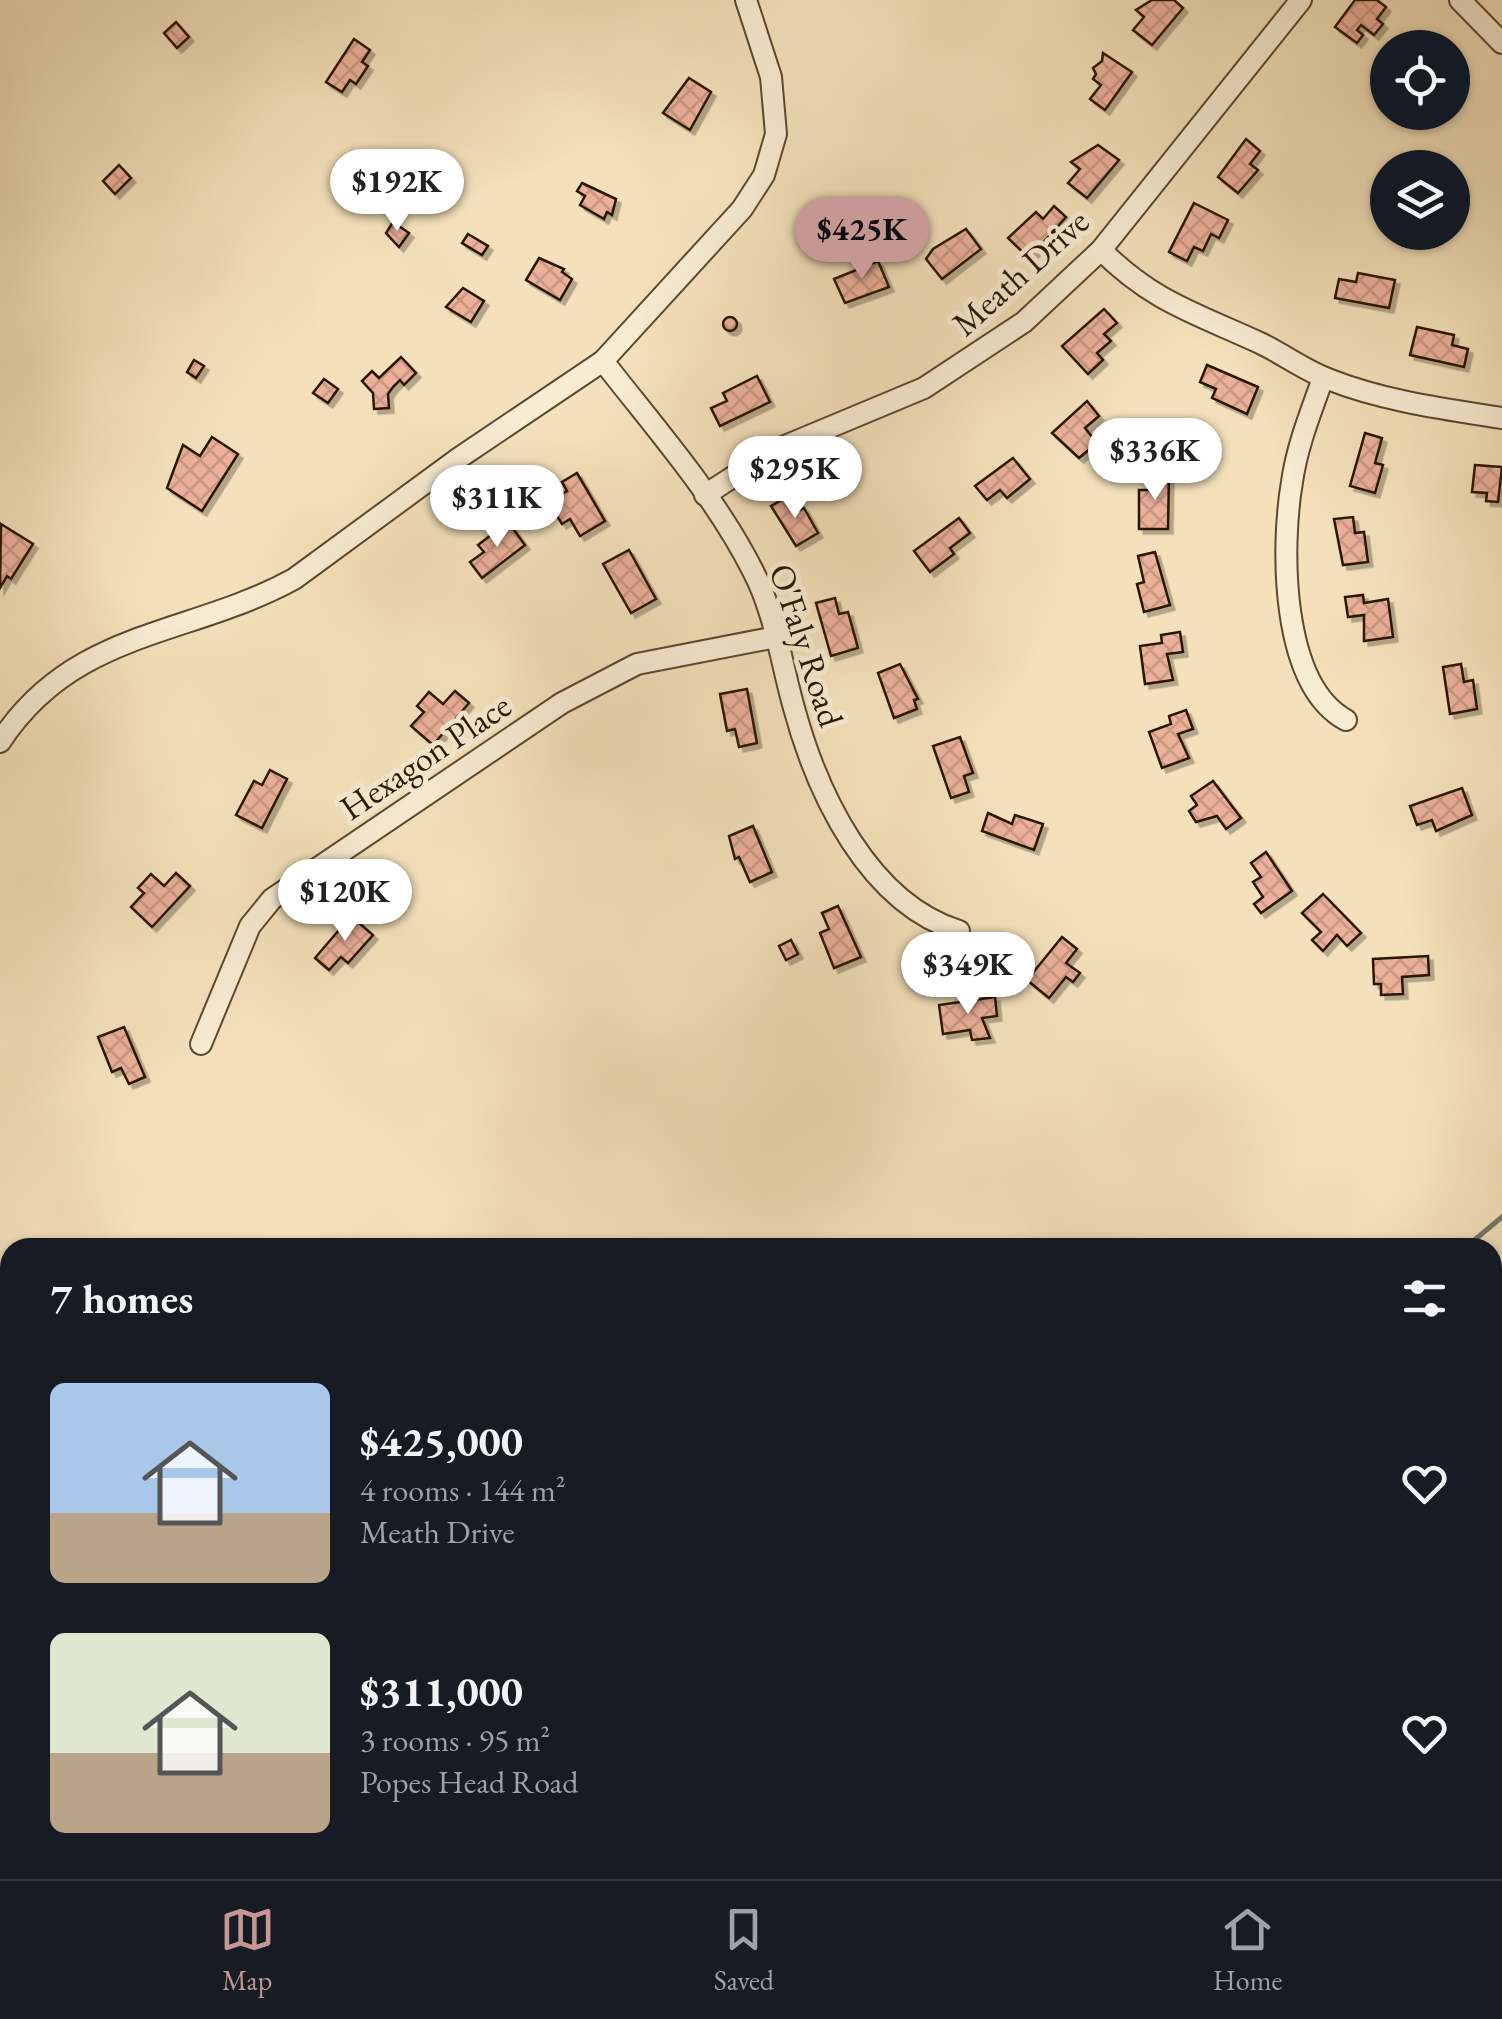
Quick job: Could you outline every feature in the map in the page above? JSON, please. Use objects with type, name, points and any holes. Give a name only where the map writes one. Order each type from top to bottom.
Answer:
[{"type":"street","points":[[0,742],[25,707],[73,667],[120,643],[246,602],[294,579],[459,458],[603,360],[692,269],[742,209],[764,175],[776,134],[776,108],[767,60],[746,0]]},
{"type":"street","name":"Meath Drive","points":[[705,494],[772,451],[883,407],[958,369],[1024,322],[1101,250],[1301,0]]},
{"type":"street","points":[[1460,0],[1502,43]]},
{"type":"street","points":[[1101,250],[1134,282],[1161,300],[1261,344],[1323,378],[1431,406],[1502,418]]},
{"type":"street","name":"O'Faly Road","points":[[603,360],[705,494],[754,572],[806,751],[842,825],[906,904],[922,917],[959,931]]},
{"type":"street","points":[[1323,378],[1292,478],[1286,570],[1294,626],[1309,676],[1321,701],[1346,720]]},
{"type":"street","name":"Hexagon Place","points":[[201,1044],[250,926],[272,899],[562,702],[593,690],[619,670],[776,637]]},
{"type":"building","points":[[1152,0],[1174,0],[1183,8],[1152,45],[1133,30],[1144,17],[1136,10]]},
{"type":"building","points":[[1355,0],[1377,0],[1386,7],[1377,19],[1383,24],[1370,32],[1361,25],[1357,30],[1363,35],[1357,43],[1335,27]]},
{"type":"building","points":[[176,22],[189,37],[177,48],[164,33]]},
{"type":"building","points":[[354,39],[370,50],[362,62],[368,66],[356,84],[350,80],[342,92],[326,82]]},
{"type":"building","points":[[1103,53],[1132,72],[1105,110],[1090,99],[1101,85],[1093,79],[1093,68],[1102,61]]},
{"type":"building","points":[[689,78],[711,92],[690,130],[663,113]]},
{"type":"building","points":[[1246,139],[1260,151],[1250,164],[1258,170],[1238,193],[1218,177]]},
{"type":"building","points":[[1098,145],[1119,160],[1087,198],[1068,183],[1080,169],[1071,162]]},
{"type":"building","points":[[119,165],[131,178],[115,194],[103,181]]},
{"type":"building","points":[[582,183],[616,199],[612,215],[607,212],[604,219],[580,205],[585,196],[577,191]]},
{"type":"building","points":[[1194,203],[1228,220],[1219,238],[1211,234],[1203,251],[1194,247],[1187,261],[1169,252]]},
{"type":"building","points":[[1054,206],[1066,217],[1029,258],[1008,238],[1036,212],[1043,219]]},
{"type":"building","points":[[393,222],[409,233],[399,247],[386,233]]},
{"type":"building","points":[[966,229],[981,249],[942,279],[926,259],[933,249]]},
{"type":"building","points":[[468,234],[488,246],[482,255],[462,243]]},
{"type":"building","points":[[539,258],[564,269],[562,272],[572,279],[560,300],[526,280]]},
{"type":"building","points":[[878,261],[889,287],[845,303],[834,279]]},
{"type":"building","points":[[1358,273],[1395,280],[1389,308],[1335,298],[1339,279],[1356,282]]},
{"type":"building","points":[[463,288],[484,301],[471,322],[446,307]]},
{"type":"building","points":[[1104,309],[1117,323],[1104,334],[1111,341],[1097,353],[1103,360],[1088,374],[1062,346]]},
{"type":"building","points":[[730,317],[737,324],[730,331],[723,324]]},
{"type":"building","points":[[1417,327],[1454,335],[1452,345],[1468,349],[1464,367],[1410,355]]},
{"type":"building","points":[[401,357],[416,373],[404,385],[400,380],[393,387],[388,394],[389,408],[374,409],[373,393],[362,381],[372,371],[379,378]]},
{"type":"building","points":[[194,360],[204,366],[196,378],[187,372]]},
{"type":"building","points":[[1207,365],[1258,387],[1247,414],[1212,398],[1216,389],[1200,382]]},
{"type":"building","points":[[757,376],[770,402],[720,426],[711,408],[727,401],[723,393]]},
{"type":"building","points":[[324,379],[338,389],[328,403],[313,393]]},
{"type":"building","points":[[1087,401],[1099,416],[1085,428],[1097,443],[1079,458],[1052,433]]},
{"type":"building","points":[[1365,433],[1382,438],[1375,463],[1383,465],[1375,493],[1350,486]]},
{"type":"building","points":[[212,437],[238,454],[202,511],[167,488],[183,445],[200,456]]},
{"type":"building","points":[[1013,458],[1030,479],[1007,498],[1000,490],[987,500],[975,486]]},
{"type":"building","points":[[1475,465],[1502,467],[1498,502],[1486,501],[1487,493],[1472,492]]},
{"type":"building","points":[[577,473],[605,521],[580,536],[570,519],[562,524],[552,508],[562,502],[558,496],[567,491],[562,482]]},
{"type":"building","points":[[1150,473],[1169,473],[1168,529],[1139,529],[1139,490],[1150,490]]},
{"type":"building","points":[[794,497],[798,504],[792,507],[795,513],[804,508],[818,533],[796,546],[771,506]]},
{"type":"building","points":[[1353,517],[1355,533],[1364,532],[1368,562],[1343,565],[1334,519]]},
{"type":"building","points":[[959,518],[970,533],[950,548],[954,554],[930,572],[914,551]]},
{"type":"building","points":[[508,522],[525,545],[482,578],[470,562],[484,552],[478,545]]},
{"type":"building","points":[[1,524],[33,544],[11,579],[7,576],[0,588]]},
{"type":"building","points":[[629,550],[656,599],[631,613],[603,564]]},
{"type":"building","points":[[1155,552],[1170,605],[1144,612],[1137,584],[1144,582],[1138,556]]},
{"type":"building","points":[[1363,595],[1364,603],[1388,599],[1393,637],[1364,641],[1364,615],[1348,617],[1345,597]]},
{"type":"building","points":[[835,598],[839,614],[848,612],[858,648],[831,656],[816,603]]},
{"type":"building","points":[[1180,632],[1183,652],[1167,654],[1173,680],[1145,684],[1140,646],[1162,643],[1161,635]]},
{"type":"building","points":[[900,664],[918,699],[914,700],[917,709],[894,718],[878,673]]},
{"type":"building","points":[[1461,664],[1464,682],[1473,680],[1477,709],[1450,714],[1443,667]]},
{"type":"building","points":[[747,689],[757,743],[739,747],[735,729],[727,731],[720,694]]},
{"type":"building","points":[[455,691],[469,703],[433,745],[411,726],[424,712],[417,706],[429,692],[443,704]]},
{"type":"building","points":[[1186,710],[1193,729],[1178,734],[1189,758],[1162,768],[1149,732],[1171,724],[1169,716]]},
{"type":"building","points":[[960,737],[973,773],[964,776],[969,792],[951,798],[933,746]]},
{"type":"building","points":[[270,770],[287,779],[262,828],[236,815],[254,781],[262,785]]},
{"type":"building","points":[[1213,781],[1241,818],[1226,829],[1217,816],[1196,822],[1189,811],[1197,805],[1191,796]]},
{"type":"building","points":[[1462,788],[1472,815],[1436,831],[1432,820],[1417,825],[1410,806]]},
{"type":"building","points":[[988,813],[1012,824],[1015,815],[1043,824],[1034,850],[982,831]]},
{"type":"building","points":[[753,826],[772,872],[750,882],[739,857],[735,859],[729,836]]},
{"type":"building","points":[[1266,852],[1292,891],[1261,913],[1254,904],[1263,897],[1253,882],[1261,877],[1251,863]]},
{"type":"building","points":[[176,873],[190,886],[152,927],[131,907],[144,893],[138,888],[151,874],[164,886]]},
{"type":"building","points":[[1323,894],[1361,933],[1347,946],[1337,935],[1323,951],[1312,940],[1321,932],[1302,913]]},
{"type":"building","points":[[838,906],[861,957],[834,968],[820,933],[829,929],[822,913]]},
{"type":"building","points":[[351,916],[373,935],[348,963],[341,957],[329,970],[315,958]]},
{"type":"building","points":[[1062,937],[1077,949],[1066,963],[1080,973],[1073,982],[1066,977],[1049,998],[1027,980]]},
{"type":"building","points":[[791,940],[798,954],[786,960],[779,946]]},
{"type":"building","points":[[1428,956],[1429,975],[1402,977],[1403,994],[1381,995],[1381,984],[1374,984],[1373,959]]},
{"type":"building","points":[[995,997],[997,1016],[982,1018],[990,1038],[972,1040],[970,1030],[943,1034],[939,1005]]},
{"type":"building","points":[[124,1027],[145,1077],[129,1084],[121,1068],[112,1072],[98,1037]]},
{"type":"waterway","points":[[1477,1238],[1502,1217]]}]
